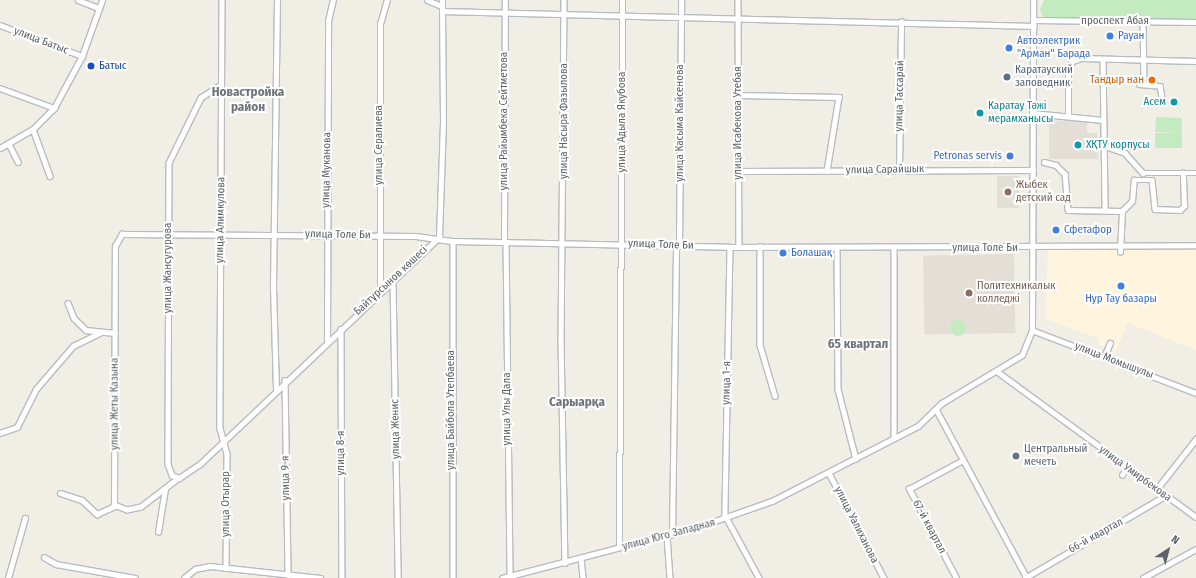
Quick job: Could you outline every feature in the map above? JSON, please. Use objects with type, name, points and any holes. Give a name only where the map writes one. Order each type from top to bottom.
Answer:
[{"type":"street","points":[[78,0],[99,8]]},
{"type":"street","points":[[0,148],[33,129],[54,108],[82,56],[102,0]]},
{"type":"street","name":"улица Алимкулова","points":[[222,0],[220,428],[224,440]]},
{"type":"street","points":[[276,389],[274,234],[277,0]]},
{"type":"street","name":"улица Муканова","points":[[327,341],[326,234],[328,21],[333,0]]},
{"type":"street","name":"улица Сералиева","points":[[380,292],[380,24],[387,0]]},
{"type":"street","name":"проспект Абая","points":[[426,0],[442,8],[504,14],[623,15],[681,18],[901,22],[1196,22]]},
{"type":"street","points":[[439,238],[442,0]]},
{"type":"street","name":"улица Райымбека Сейтметова","points":[[505,0],[505,242]]},
{"type":"street","name":"улица Насыра Фазылова","points":[[564,0],[563,243],[565,563]]},
{"type":"street","name":"улица Адыла Якубова","points":[[619,548],[622,244],[622,0]]},
{"type":"street","name":"улица Касыма Кайсенова","points":[[670,578],[669,535],[678,246],[680,0]]},
{"type":"street","name":"улица Исабекова Утебая","points":[[738,0],[739,246]]},
{"type":"street","points":[[1032,330],[1033,0]]},
{"type":"street","points":[[1143,21],[1144,60],[1141,84],[1160,86],[1162,97]]},
{"type":"street","name":"улица Тассарай","points":[[899,170],[901,22]]},
{"type":"street","name":"улица Батыс","points":[[0,25],[82,56]]},
{"type":"street","points":[[1068,116],[1069,64],[1082,58],[1196,61]]},
{"type":"street","points":[[1103,59],[1105,210]]},
{"type":"street","name":"улица Жансугурова","points":[[179,478],[169,471],[168,235],[170,158],[201,98],[222,85]]},
{"type":"street","points":[[0,88],[54,108]]},
{"type":"street","points":[[738,95],[839,97],[827,171]]},
{"type":"street","points":[[1032,113],[1103,120]]},
{"type":"street","points":[[33,129],[50,176]]},
{"type":"street","points":[[9,144],[18,162]]},
{"type":"street","points":[[1105,146],[1125,153],[1143,173],[1143,179]]},
{"type":"street","points":[[1044,162],[1056,165],[1065,174],[1068,210],[1122,211]]},
{"type":"street","name":"улица Сарайшык","points":[[738,171],[1033,170]]},
{"type":"street","points":[[1143,173],[1196,173]]},
{"type":"street","points":[[1120,250],[1122,211],[1132,201],[1134,180],[1152,180],[1155,209],[1180,210],[1184,206],[1183,173]]},
{"type":"street","name":"улица Толе Би","points":[[127,234],[379,235],[439,238],[453,241],[730,247],[1032,248],[1120,250],[1196,245]]},
{"type":"street","name":"улица Жеты Казына","points":[[115,506],[115,246],[119,237],[127,234]]},
{"type":"street","name":"Байтұрсынов көшесі","points":[[179,478],[224,440],[285,380],[439,238]]},
{"type":"street","name":"улица Байбола Утепбаева","points":[[453,241],[453,578]]},
{"type":"street","name":"улица Улы Дала","points":[[505,242],[510,576]]},
{"type":"street","points":[[760,246],[760,345],[775,396]]},
{"type":"street","name":"улица 1-я","points":[[727,519],[730,247]]},
{"type":"street","points":[[838,247],[838,389],[856,459]]},
{"type":"street","points":[[894,248],[894,438]]},
{"type":"street","name":"улица Женис","points":[[394,280],[398,578]]},
{"type":"street","points":[[68,303],[80,325],[100,333],[115,333]]},
{"type":"street","name":"улица 8-я","points":[[341,329],[342,578]]},
{"type":"street","name":"улица Юго Западная","points":[[502,578],[565,563],[727,519],[829,473],[918,426],[936,409],[998,372],[1022,355],[1032,330]]},
{"type":"street","name":"улица Момышулы","points":[[1032,330],[1196,393]]},
{"type":"street","points":[[0,433],[16,427],[36,390],[73,346],[100,333]]},
{"type":"street","points":[[1104,357],[1110,343]]},
{"type":"street","name":"улица Умирбекова","points":[[998,372],[1156,490],[1196,517]]},
{"type":"street","name":"улица 9-я","points":[[285,380],[288,575]]},
{"type":"street","points":[[936,409],[1026,578]]},
{"type":"street","name":"улица Отырар","points":[[224,440],[226,568]]},
{"type":"street","points":[[1156,490],[1196,440]]},
{"type":"street","name":"67-й квартал","points":[[956,578],[909,489],[963,460]]},
{"type":"street","points":[[1122,475],[1127,468]]},
{"type":"street","name":"улица Уалиханова","points":[[829,473],[884,578]]},
{"type":"street","points":[[60,493],[82,500],[97,514],[115,506],[127,510],[141,507],[179,478]]},
{"type":"street","points":[[158,532],[165,490]]},
{"type":"street","name":"66-й квартал","points":[[1026,578],[1165,496]]},
{"type":"street","points":[[8,578],[25,518]]},
{"type":"street","points":[[727,519],[759,578]]},
{"type":"street","points":[[1143,578],[1196,549]]},
{"type":"street","points":[[44,557],[56,564],[135,578]]},
{"type":"street","points":[[581,558],[583,578]]},
{"type":"street","points":[[184,578],[200,567],[226,568],[320,578]]},
{"type":"street","points":[[264,578],[265,572]]},
{"type":"shaded area","points":[[1087,120],[1087,133],[1097,133],[1098,159],[1049,159],[1049,121]]},
{"type":"shaded area","name":"Жыбек детский сад","points":[[997,176],[1019,176],[1019,208],[997,208]]},
{"type":"shaded area","name":"Нур Тау базары","points":[[1196,248],[1196,350],[1128,323],[1116,351],[1099,345],[1098,338],[1045,319],[1048,250]]},
{"type":"shaded area","name":"Политехникалык колледжі","points":[[1014,254],[1015,333],[924,335],[923,256]]},
{"type":"green space","points":[[1044,0],[1196,0],[1196,20],[1044,21],[1040,9]]},
{"type":"green space","points":[[1156,117],[1182,118],[1181,133],[1155,132]]},
{"type":"green space","points":[[1155,133],[1182,133],[1182,148],[1155,148]]},
{"type":"green space","points":[[958,320],[964,322],[966,328],[964,334],[958,336],[952,334],[950,328],[952,322]]},
{"type":"place","name":"Рауан","points":[[1110,36]]},
{"type":"place","name":"Автоэлектрик \"Арман\" Барада","points":[[1009,48]]},
{"type":"place","name":"Батыс","points":[[91,66]]},
{"type":"place","name":"Каратауский заповедник","points":[[1007,77]]},
{"type":"place","name":"Тандыр нан","points":[[1152,80]]},
{"type":"place","name":"Асем","points":[[1174,102]]},
{"type":"place","name":"Каратау Тәжі мерамханысы","points":[[980,113]]},
{"type":"place","name":"ХҚТУ корпусы","points":[[1078,145]]},
{"type":"place","name":"Petronas servis","points":[[1010,156]]},
{"type":"place","name":"Жыбек детский сад","points":[[1008,192]]},
{"type":"place","name":"Сфетафор","points":[[1056,230]]},
{"type":"place","name":"Болашақ","points":[[783,253]]},
{"type":"place","name":"Нур Тау базары","points":[[1121,286]]},
{"type":"place","name":"Политехникалык колледжі","points":[[969,293]]},
{"type":"place","name":"Центральный мечеть","points":[[1016,456]]},
{"type":"district","name":"Новастройка район","points":[[248,100]]},
{"type":"district","name":"65 квартал","points":[[858,344]]},
{"type":"district","name":"Сарыарқа","points":[[577,402]]}]
